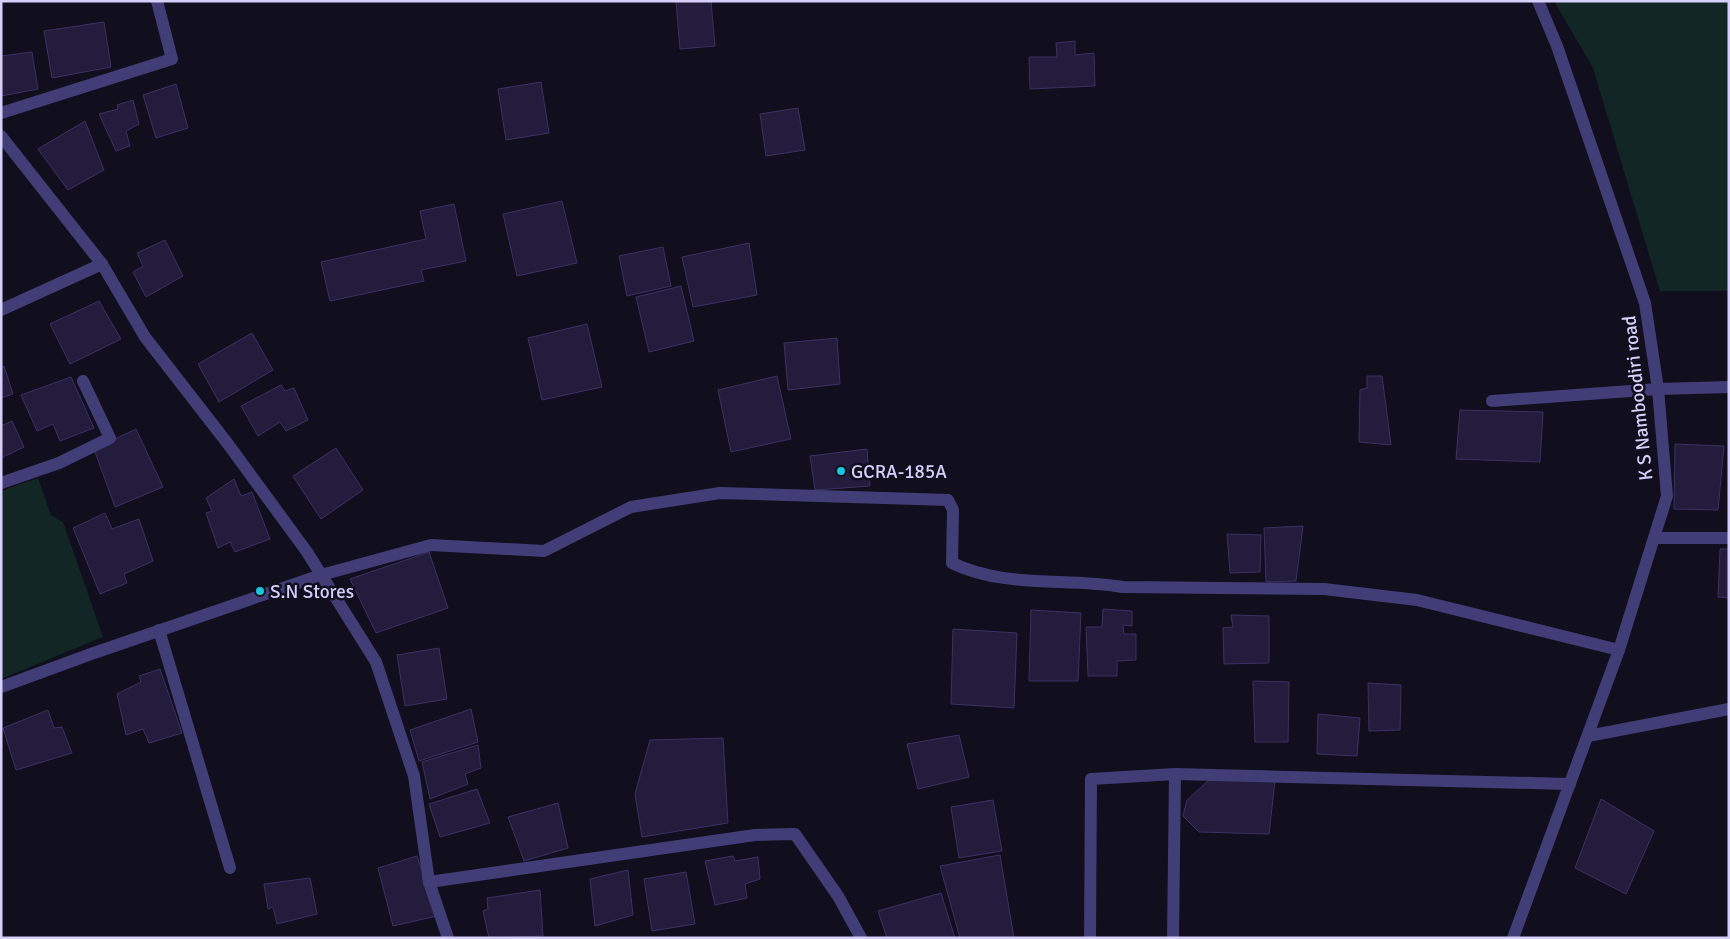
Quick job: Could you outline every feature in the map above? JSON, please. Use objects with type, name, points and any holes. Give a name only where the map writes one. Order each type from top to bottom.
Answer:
[{"type":"street","points":[[1,114],[172,59],[157,1]]},
{"type":"street","name":"K S Namboodiri road","points":[[1514,938],[1619,650],[1667,496],[1658,389],[1645,303],[1557,46],[1538,1]]},
{"type":"street","points":[[1,136],[102,264],[145,337],[233,452],[321,575],[376,662],[414,776],[429,882],[448,938]]},
{"type":"street","points":[[1,310],[102,264]]},
{"type":"street","points":[[1,483],[59,463],[110,438],[83,381]]},
{"type":"street","points":[[1492,401],[1658,389],[1729,387]]},
{"type":"street","points":[[1,687],[159,630],[321,575],[431,545],[544,551],[631,507],[720,493],[948,500],[953,510],[952,563],[973,573],[1043,583],[1106,584],[1123,587],[1324,589],[1408,598],[1619,650]]},
{"type":"street","points":[[1654,538],[1729,538]]},
{"type":"street","points":[[159,630],[230,868]]},
{"type":"street","points":[[1588,736],[1729,709]]},
{"type":"street","points":[[1090,938],[1091,779],[1175,774],[1570,784]]},
{"type":"street","points":[[1173,938],[1175,774]]},
{"type":"street","points":[[429,882],[755,835],[795,834],[838,896],[861,938]]},
{"type":"green space","points":[[1554,1],[1729,1],[1729,291],[1660,291],[1593,68]]},
{"type":"green space","points":[[38,478],[51,515],[63,522],[103,637],[1,679],[1,491]]},
{"type":"building","points":[[676,1],[711,1],[715,46],[680,49]]},
{"type":"building","points":[[104,22],[111,67],[52,78],[44,31]]},
{"type":"building","points":[[1075,41],[1075,55],[1094,53],[1095,86],[1030,89],[1029,57],[1057,57],[1056,43]]},
{"type":"building","points":[[32,52],[38,89],[1,96],[1,56]]},
{"type":"building","points":[[541,82],[549,133],[506,140],[498,89]]},
{"type":"building","points":[[176,84],[188,128],[156,138],[143,95]]},
{"type":"building","points":[[133,100],[139,124],[126,131],[130,146],[116,151],[99,114],[118,109],[117,105]]},
{"type":"building","points":[[798,108],[805,150],[766,156],[760,114]]},
{"type":"building","points":[[85,121],[104,170],[68,190],[38,149]]},
{"type":"building","points":[[562,201],[577,263],[517,276],[503,214]]},
{"type":"building","points":[[454,204],[466,261],[421,270],[424,281],[330,301],[321,262],[426,239],[420,211]]},
{"type":"building","points":[[165,240],[183,276],[146,297],[133,272],[143,266],[137,253]]},
{"type":"building","points":[[749,243],[757,295],[693,307],[682,257]]},
{"type":"building","points":[[663,247],[671,286],[627,296],[619,256]]},
{"type":"building","points":[[681,286],[694,341],[649,352],[636,297]]},
{"type":"building","points":[[99,301],[121,339],[70,364],[50,324]]},
{"type":"building","points":[[587,324],[602,387],[542,400],[528,338]]},
{"type":"building","points":[[252,333],[273,370],[219,402],[198,364]]},
{"type":"building","points":[[837,338],[840,384],[788,390],[784,343]]},
{"type":"building","points":[[4,366],[13,394],[1,398],[1,368]]},
{"type":"building","points":[[777,376],[791,439],[731,452],[718,390]]},
{"type":"building","points":[[1367,376],[1382,376],[1391,445],[1359,442],[1360,390],[1367,388]]},
{"type":"building","points":[[71,377],[94,428],[60,441],[53,424],[37,431],[21,395]]},
{"type":"building","points":[[281,385],[285,391],[294,388],[308,420],[286,431],[280,422],[258,436],[241,406]]},
{"type":"building","points":[[1460,410],[1543,412],[1540,462],[1456,459]]},
{"type":"building","points":[[12,421],[24,447],[1,458],[1,426]]},
{"type":"building","points":[[136,429],[163,487],[115,507],[94,449]]},
{"type":"building","points":[[1675,444],[1724,446],[1718,510],[1674,509]]},
{"type":"building","points":[[336,448],[363,490],[321,519],[293,476]]},
{"type":"building","name":"GCRA-185A","points":[[867,449],[870,486],[815,490],[810,456]]},
{"type":"building","points":[[234,479],[241,496],[252,492],[270,539],[235,552],[230,542],[218,548],[206,513],[212,511],[206,498]]},
{"type":"building","points":[[105,513],[112,529],[139,519],[153,561],[124,574],[127,583],[100,594],[73,528]]},
{"type":"building","points":[[1303,526],[1296,581],[1266,582],[1264,528]]},
{"type":"building","points":[[1227,534],[1261,535],[1260,572],[1230,573]]},
{"type":"building","points":[[1720,549],[1729,549],[1729,598],[1718,597]]},
{"type":"building","points":[[429,552],[448,608],[376,633],[350,579]]},
{"type":"building","points":[[1103,609],[1132,611],[1132,626],[1123,625],[1124,634],[1136,634],[1136,660],[1117,661],[1117,676],[1088,676],[1086,627],[1102,627]]},
{"type":"building","points":[[1031,610],[1081,613],[1078,681],[1029,681]]},
{"type":"building","points":[[1231,615],[1269,616],[1269,663],[1224,664],[1223,628],[1233,627]]},
{"type":"building","points":[[953,629],[1017,633],[1014,708],[951,704]]},
{"type":"building","points":[[439,648],[447,699],[405,706],[397,655]]},
{"type":"building","points":[[160,669],[182,733],[149,743],[143,729],[126,735],[117,694],[141,682],[139,676]]},
{"type":"building","points":[[1253,681],[1289,682],[1288,742],[1255,742]]},
{"type":"building","points":[[1368,683],[1401,685],[1400,730],[1369,731]]},
{"type":"building","points":[[471,709],[478,742],[419,761],[410,730]]},
{"type":"building","points":[[48,710],[54,728],[62,727],[72,753],[16,770],[3,728]]},
{"type":"building","points":[[1318,714],[1360,718],[1357,756],[1317,754]]},
{"type":"building","points":[[959,735],[969,777],[918,789],[907,744]]},
{"type":"building","points":[[723,738],[728,823],[642,837],[635,794],[650,740]]},
{"type":"building","points":[[478,745],[481,768],[465,774],[468,784],[430,799],[422,762]]},
{"type":"building","points":[[1209,780],[1275,781],[1269,834],[1199,832],[1183,816],[1187,800]]},
{"type":"building","points":[[477,789],[490,823],[440,837],[429,804]]},
{"type":"building","points":[[1601,799],[1654,831],[1626,894],[1575,868]]},
{"type":"building","points":[[993,800],[1002,851],[959,858],[951,807]]},
{"type":"building","points":[[558,803],[568,848],[524,861],[508,817]]},
{"type":"building","points":[[1000,855],[1014,938],[960,938],[940,866]]},
{"type":"building","points":[[417,856],[437,916],[393,926],[378,868]]},
{"type":"building","points":[[733,856],[735,861],[758,857],[760,879],[745,884],[747,898],[715,905],[705,861]]},
{"type":"building","points":[[628,870],[633,915],[595,926],[590,879]]},
{"type":"building","points":[[686,872],[695,924],[652,931],[644,879]]},
{"type":"building","points":[[310,878],[317,914],[277,924],[273,907],[268,909],[264,884]]},
{"type":"building","points":[[540,890],[543,936],[489,938],[483,911],[488,909],[487,898]]},
{"type":"building","points":[[941,893],[955,938],[887,938],[878,911]]},
{"type":"place","name":"GCRA-185A","points":[[841,471]]},
{"type":"place","name":"S.N Stores","points":[[260,591]]}]
